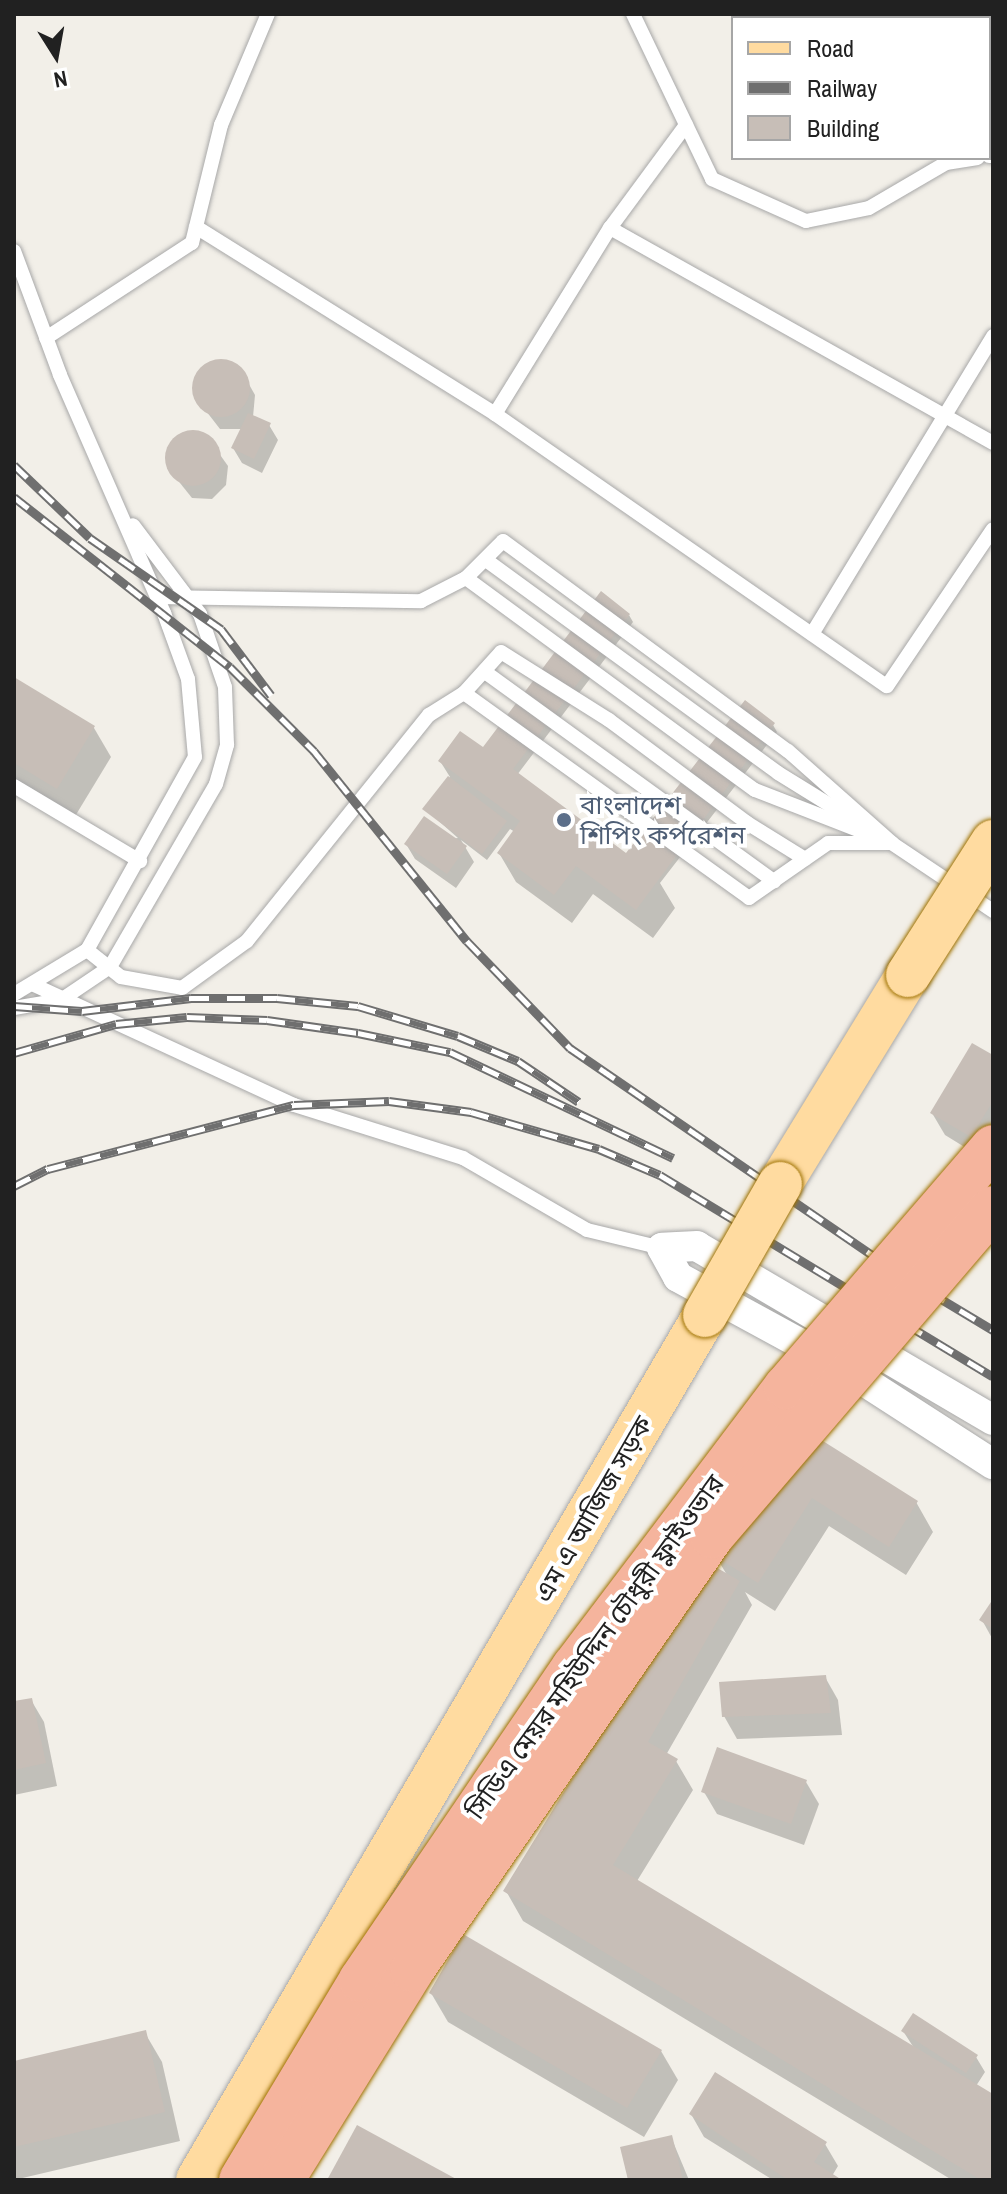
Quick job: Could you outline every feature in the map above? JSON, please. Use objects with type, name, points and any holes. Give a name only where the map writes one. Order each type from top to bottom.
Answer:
[{"type":"highway","name":"সিডিএ মেয়র মহিউদ্দিন চৌধুরী ফ্লাইওভার","points":[[241,2180],[361,1980],[574,1667],[786,1387],[993,1147]]},
{"type":"highway","points":[[282,2180],[412,1970],[712,1536],[993,1208]]},
{"type":"main road","name":"এম এ আজিজ সড়ক","points":[[198,2180],[780,1184],[993,842]]},
{"type":"street","points":[[993,1420],[697,1246],[662,1248],[678,1277],[836,1363],[993,1464]]},
{"type":"lane","points":[[46,338],[192,243],[221,125],[268,14]]},
{"type":"lane","points":[[633,14],[712,179],[806,221],[869,208],[946,163],[965,160]]},
{"type":"lane","points":[[495,414],[610,228],[686,125]]},
{"type":"lane","points":[[196,227],[495,414],[887,686],[993,529]]},
{"type":"lane","points":[[610,228],[993,443]]},
{"type":"lane","points":[[14,251],[46,338],[158,597],[188,679],[195,757],[140,861],[87,950],[34,985],[14,994]]},
{"type":"lane","points":[[812,634],[993,336]]},
{"type":"lane","points":[[14,1008],[61,1000],[110,967],[216,784],[227,745],[225,687],[190,597],[120,509]]},
{"type":"lane","points":[[158,597],[421,601],[466,578],[503,541],[788,751],[892,843]]},
{"type":"lane","points":[[486,560],[778,773],[892,843],[993,911]]},
{"type":"lane","points":[[466,578],[755,790],[892,843]]},
{"type":"lane","points":[[87,950],[121,977],[182,988],[247,941],[429,715],[464,693],[501,652],[609,720],[747,823],[805,859]]},
{"type":"lane","points":[[485,672],[774,881]]},
{"type":"lane","points":[[464,693],[749,898],[828,843],[892,843]]},
{"type":"lane","points":[[14,786],[140,861]]},
{"type":"lane","points":[[34,985],[294,1105],[463,1158],[587,1230],[662,1248]]},
{"type":"building","points":[[763,14],[993,14],[993,83],[991,16]]},
{"type":"building","points":[[221,359],[241,368],[250,388],[241,408],[221,417],[201,408],[192,388],[201,368]]},
{"type":"building","points":[[248,413],[271,423],[254,459],[231,448]]},
{"type":"building","points":[[193,430],[213,438],[221,458],[213,478],[193,486],[173,478],[165,458],[173,438]]},
{"type":"building","points":[[601,591],[630,614],[513,769],[626,853],[745,700],[775,723],[636,910],[576,866],[554,895],[497,853],[520,821],[438,761],[460,731],[483,747]]},
{"type":"building","points":[[14,677],[95,726],[57,789],[14,763]]},
{"type":"building","points":[[448,776],[507,821],[482,854],[422,809]]},
{"type":"building","points":[[424,816],[467,846],[447,874],[404,844]]},
{"type":"building","points":[[972,1043],[993,1055],[993,1101],[971,1137],[930,1113]]},
{"type":"building","points":[[796,1424],[918,1501],[889,1547],[812,1498],[758,1583],[713,1555]]},
{"type":"building","points":[[698,1557],[740,1581],[648,1742],[678,1759],[613,1865],[993,2094],[993,2180],[981,2180],[503,1891],[608,1720]]},
{"type":"building","points":[[993,1599],[993,1629],[979,1620]]},
{"type":"building","points":[[826,1675],[831,1713],[722,1717],[719,1682]]},
{"type":"building","points":[[32,1698],[46,1763],[14,1770],[14,1701]]},
{"type":"building","points":[[717,1747],[807,1780],[791,1824],[701,1792]]},
{"type":"building","points":[[463,1934],[662,2050],[627,2108],[429,1993]]},
{"type":"building","points":[[913,2013],[978,2055],[966,2073],[901,2031]]},
{"type":"building","points":[[146,2030],[165,2112],[14,2147],[14,2061]]},
{"type":"building","points":[[715,2072],[827,2142],[814,2162],[842,2180],[788,2180],[689,2114]]},
{"type":"building","points":[[357,2125],[458,2180],[327,2180]]},
{"type":"building","points":[[672,2135],[683,2180],[628,2180],[620,2147]]},
{"type":"railway","points":[[14,465],[90,538],[221,629],[271,695]]},
{"type":"railway","points":[[14,497],[230,667],[314,751],[467,941],[570,1048],[898,1273],[993,1330]]},
{"type":"railway","points":[[14,1006],[82,1011],[191,998],[277,998],[358,1006],[458,1036],[518,1061],[579,1102]]},
{"type":"railway","points":[[14,1053],[116,1024],[187,1017],[267,1020],[358,1033],[450,1052],[673,1158]]},
{"type":"railway","points":[[14,1186],[48,1169],[294,1105],[389,1101],[471,1112],[599,1149],[660,1175],[993,1377]]},
{"type":"place","name":"বাংলাদেশ শিপিং কর্পরেশন","points":[[564,820]]}]
